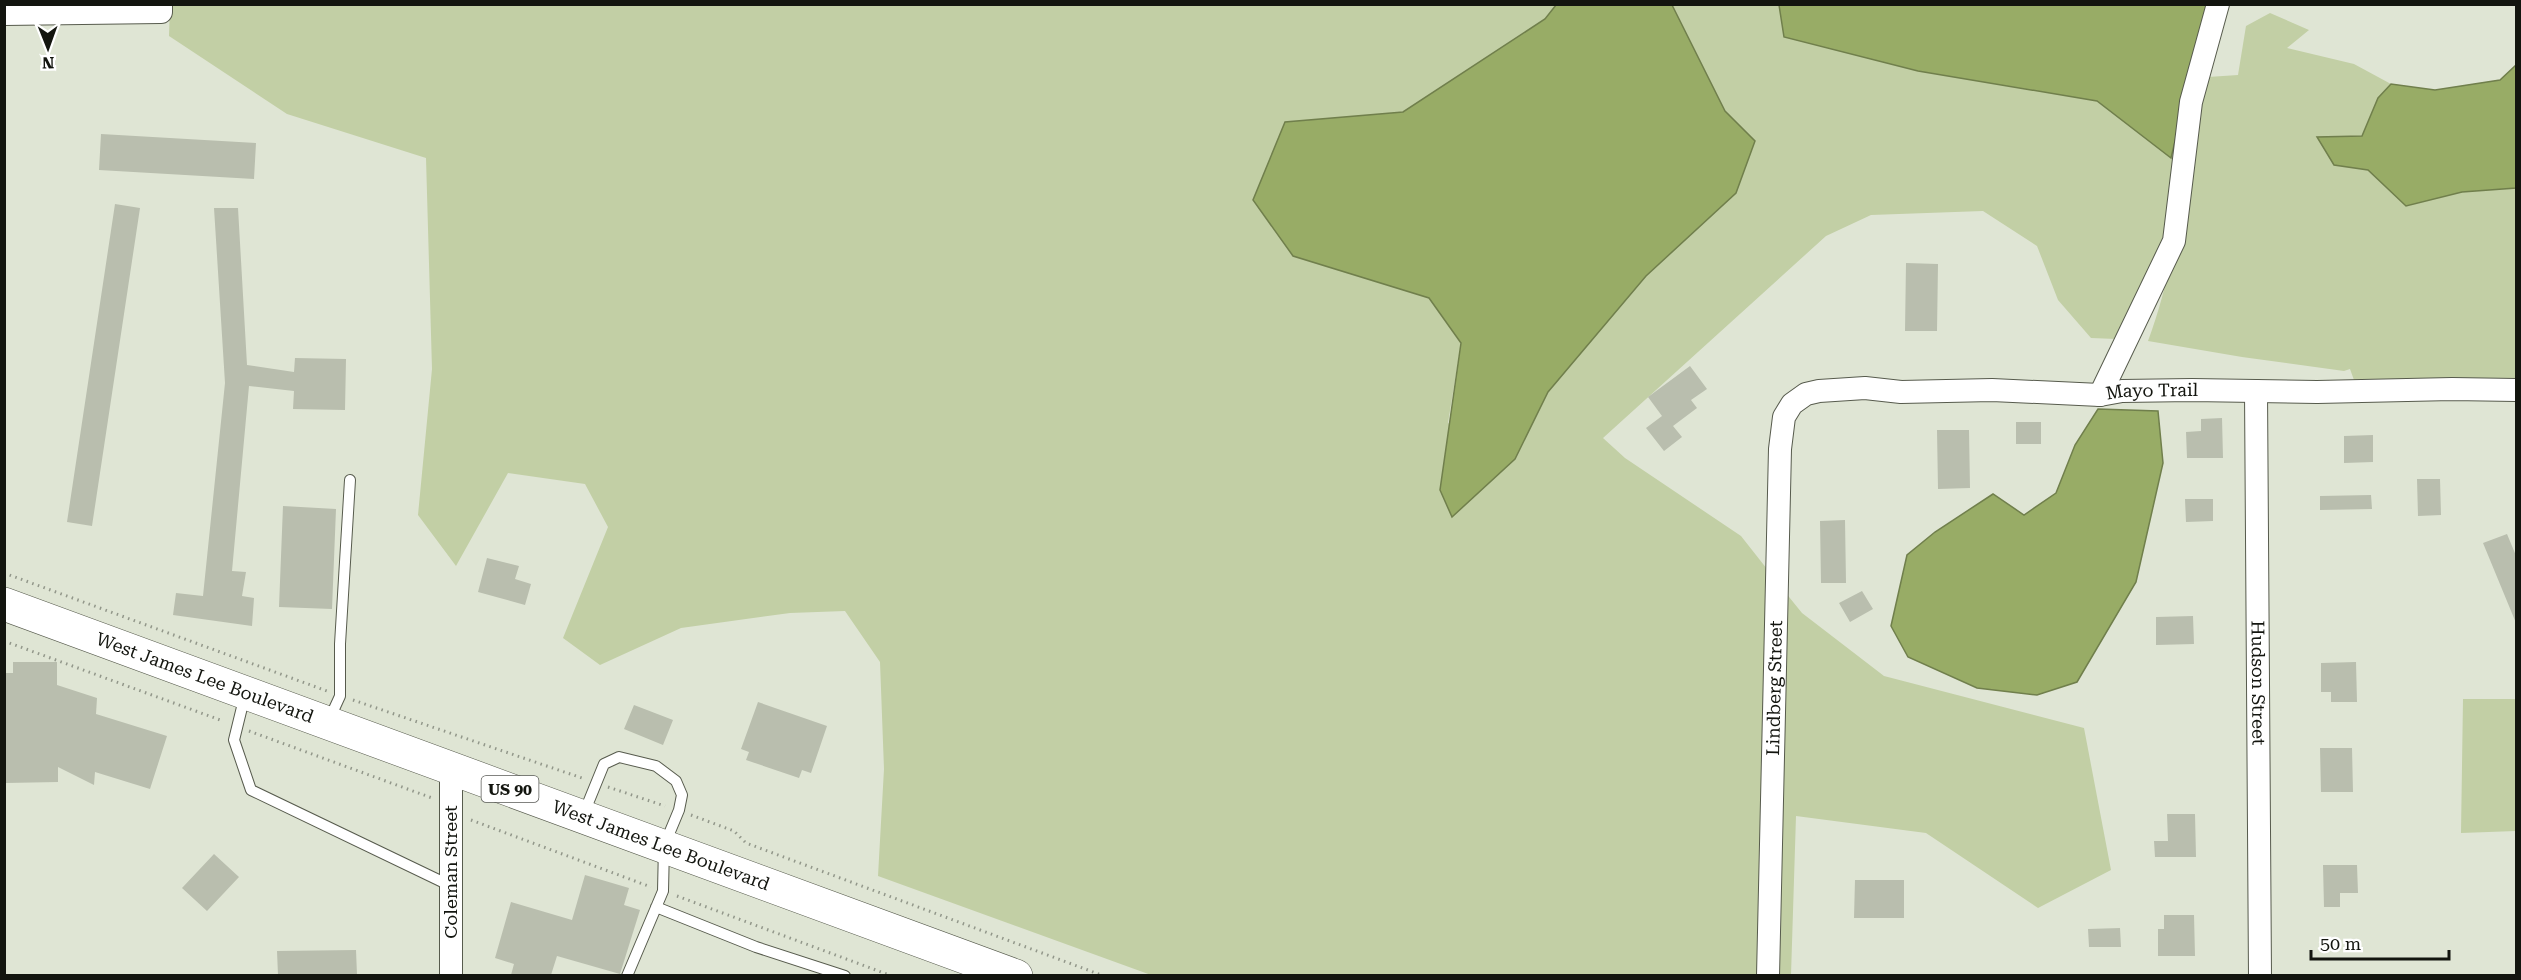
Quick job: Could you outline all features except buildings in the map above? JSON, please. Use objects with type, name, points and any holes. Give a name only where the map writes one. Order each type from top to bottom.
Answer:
[{"type":"main road","name":"West James Lee Boulevard","points":[[4,604],[246,693],[334,709],[451,768],[1016,975]]},
{"type":"street","points":[[4,14],[161,12],[161,4]]},
{"type":"street","points":[[2100,395],[2174,241],[2191,102],[2218,4]]},
{"type":"street","name":"Mayo Trail","points":[[1792,404],[1806,394],[1819,390],[1865,388],[1901,392],[1992,390],[2100,395],[2122,391],[2517,390]]},
{"type":"street","name":"Hudson Street","points":[[2256,392],[2260,975]]},
{"type":"street","name":"Lindberg Street","points":[[1768,975],[1780,449],[1784,417],[1792,404]]},
{"type":"street","name":"Coleman Street","points":[[451,768],[451,975]]},
{"type":"lane","points":[[334,709],[350,480]]},
{"type":"lane","points":[[246,693],[234,740],[251,790],[450,886]]},
{"type":"lane","points":[[582,816],[604,764],[619,757],[656,766],[676,781],[682,795],[679,810],[664,846],[663,891],[627,975]]},
{"type":"lane","points":[[656,907],[756,947],[845,975]]},
{"type":"path","points":[[4,573],[334,709],[595,783],[679,810],[734,831],[746,843],[1104,975]]},
{"type":"shaded area","points":[[170,4],[1556,5],[1545,19],[1403,112],[1285,122],[1363,276],[1429,298],[1461,343],[1448,423],[1515,459],[1548,392],[1646,276],[1736,193],[1755,141],[1725,111],[1672,5],[1779,5],[1785,37],[1918,71],[2097,101],[2171,157],[2177,135],[2165,238],[2116,339],[2091,338],[2058,300],[2037,246],[1983,211],[1871,215],[1826,236],[1603,438],[1625,458],[1741,536],[1767,569],[1759,975],[1151,975],[878,876],[884,769],[880,662],[845,611],[790,613],[681,628],[600,665],[563,638],[608,527],[585,484],[508,473],[456,566],[418,515],[432,369],[426,158],[287,114],[169,36]]},
{"type":"shaded area","points":[[1556,5],[1672,5],[1725,111],[1755,141],[1736,193],[1646,276],[1548,392],[1515,459],[1452,517],[1440,490],[1461,343],[1429,298],[1293,256],[1253,200],[1285,122],[1403,112],[1545,19]]},
{"type":"shaded area","points":[[1779,5],[2208,5],[2171,158],[2097,101],[1918,71],[1784,37]]},
{"type":"shaded area","points":[[2270,13],[2309,30],[2287,48],[2354,64],[2391,84],[2378,98],[2362,136],[2334,165],[2368,170],[2407,206],[2462,192],[2516,188],[2516,380],[2354,380],[2350,369],[2344,371],[2242,357],[2148,341],[2167,276],[2208,77],[2238,75],[2246,26]]},
{"type":"shaded area","points":[[2516,65],[2516,188],[2462,192],[2406,206],[2368,170],[2334,165],[2317,137],[2362,136],[2378,98],[2391,84],[2435,90],[2500,80]]},
{"type":"shaded area","points":[[2098,409],[2158,411],[2163,463],[2136,582],[2077,682],[2037,695],[1977,688],[1908,657],[1891,626],[1907,555],[1935,532],[1993,494],[2024,515],[2056,493],[2075,445]]},
{"type":"shaded area","points":[[1785,592],[1802,613],[1884,676],[2084,728],[2111,870],[2038,908],[1926,833],[1796,816],[1791,975],[1778,976]]},
{"type":"shaded area","points":[[2463,699],[2516,699],[2516,831],[2461,833]]}]
